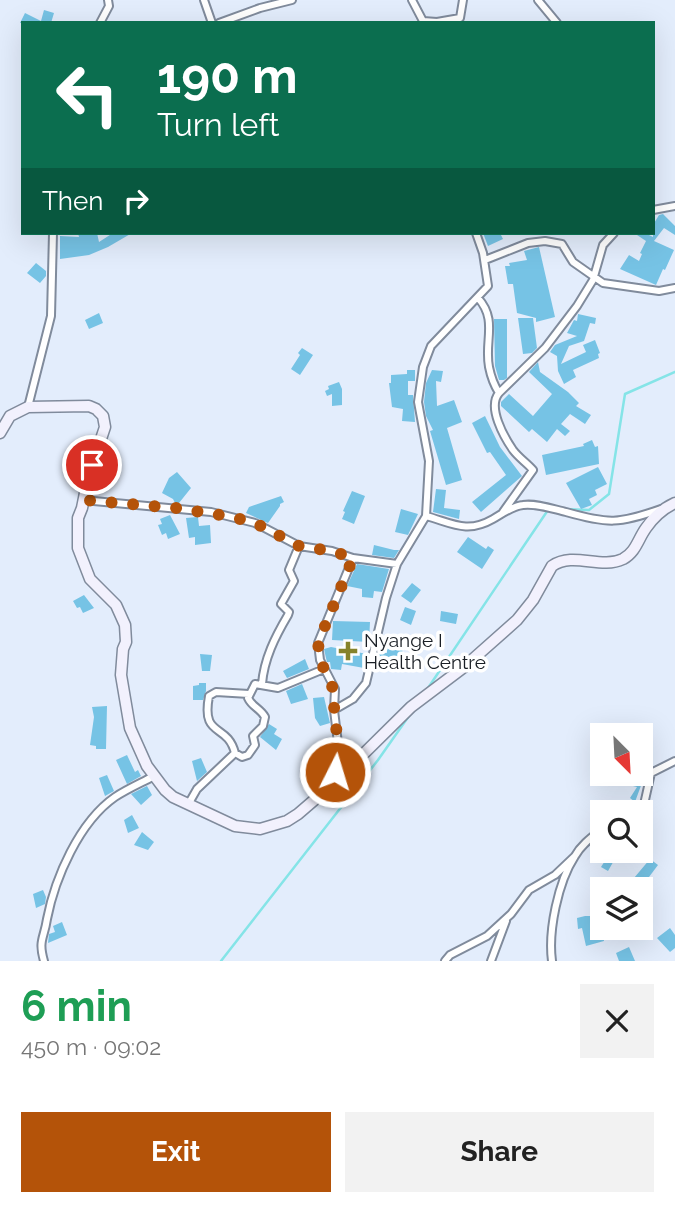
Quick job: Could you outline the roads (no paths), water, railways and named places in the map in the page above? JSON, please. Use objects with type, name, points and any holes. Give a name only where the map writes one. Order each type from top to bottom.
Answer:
[{"type":"main road","points":[[0,433],[10,416],[28,407],[89,406],[103,416],[105,431],[92,465],[77,527],[78,548],[90,579],[116,605],[125,625],[126,642],[121,675],[125,708],[137,748],[154,776],[173,797],[235,827],[260,829],[292,818],[334,783],[396,720],[464,667],[523,614],[552,566],[575,560],[606,563],[624,558],[637,546],[647,527],[671,505]]},
{"type":"street","points":[[101,21],[109,6],[108,0]]},
{"type":"street","points":[[204,0],[211,21]]},
{"type":"street","points":[[224,21],[292,0]]},
{"type":"street","points":[[412,0],[423,21]]},
{"type":"street","points":[[443,21],[460,18],[464,0]]},
{"type":"street","points":[[538,0],[555,21]]},
{"type":"street","points":[[655,210],[675,206]]},
{"type":"street","points":[[28,407],[51,316],[52,235]]},
{"type":"street","points":[[334,710],[353,699],[366,682],[397,564],[426,516],[429,461],[418,401],[423,367],[431,346],[488,286],[485,261],[477,235]]},
{"type":"street","points":[[502,513],[533,472],[512,448],[498,421],[494,402],[499,393],[545,348],[577,306],[594,277],[603,245],[612,235]]},
{"type":"street","points":[[485,261],[528,243],[562,244],[569,257],[603,283],[659,291],[675,289]]},
{"type":"street","points":[[478,298],[487,308],[488,365],[492,381],[499,393]]},
{"type":"street","points":[[83,500],[169,507],[232,517],[255,523],[299,546],[397,564]]},
{"type":"street","points":[[426,516],[451,524],[474,527],[520,505],[529,505],[619,522],[671,505]]},
{"type":"street","points":[[262,684],[272,641],[289,612],[281,604],[294,581],[289,570],[299,546]]},
{"type":"street","points":[[334,783],[340,760],[334,710],[335,689],[324,669],[318,643],[353,558]]},
{"type":"street","points":[[249,694],[216,692],[209,695],[207,719],[214,730],[228,738],[235,753],[242,757],[248,755],[255,745],[253,736],[263,726],[265,717],[250,704],[249,694],[255,684],[278,688],[324,669]]},
{"type":"street","points":[[189,803],[197,789],[235,753]]},
{"type":"street","points":[[645,800],[651,773],[675,761]]},
{"type":"street","points":[[44,961],[40,946],[55,884],[71,852],[93,820],[114,798],[154,776]]},
{"type":"street","points":[[491,961],[504,923],[529,890],[555,875],[590,841]]},
{"type":"street","points":[[552,961],[552,925],[561,890],[575,856]]},
{"type":"street","points":[[445,961],[450,955],[483,939],[511,914]]},
{"type":"waterway","points":[[564,509],[589,510],[609,494],[625,394],[675,372]]},
{"type":"waterway","points":[[426,691],[548,510]]},
{"type":"waterway","points":[[221,961],[378,760],[411,713]]},
{"type":"place","name":"Nyange I Health Centre","points":[[348,651]]}]
